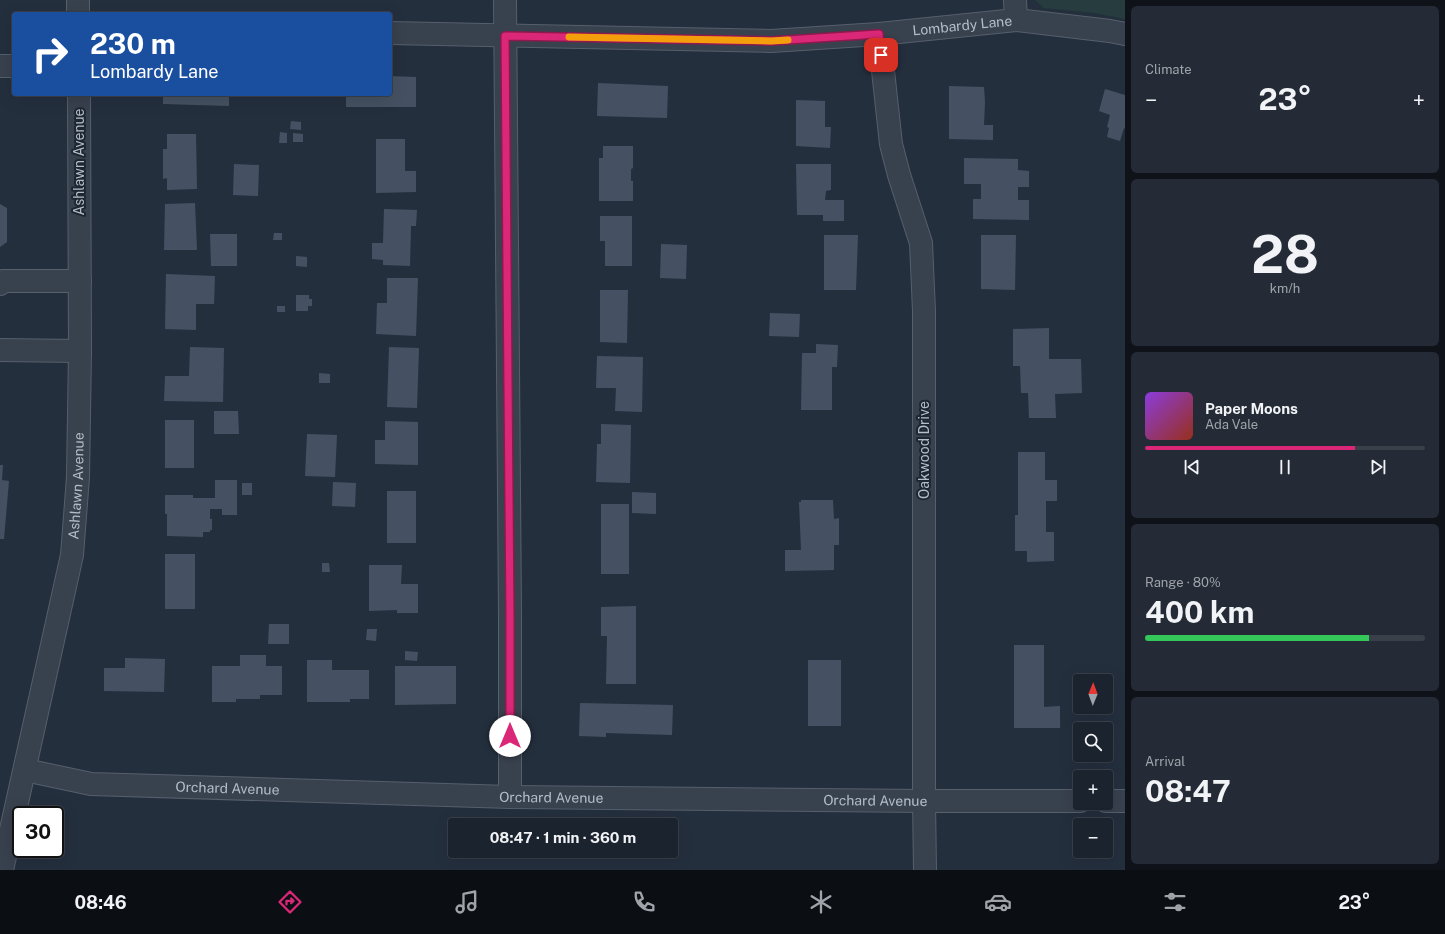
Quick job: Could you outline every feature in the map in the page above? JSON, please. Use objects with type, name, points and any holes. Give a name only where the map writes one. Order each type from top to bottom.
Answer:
[{"type":"street","points":[[78,0],[78,12]]},
{"type":"street","points":[[505,0],[510,797]]},
{"type":"street","name":"Lombardy Lane","points":[[392,33],[771,41],[879,34],[1015,10],[1125,34]]},
{"type":"street","name":"Oakwood Drive","points":[[879,34],[892,144],[899,175],[921,243],[924,311],[925,870]]},
{"type":"street","points":[[0,66],[12,66]]},
{"type":"street","name":"Ashlawn Avenue","points":[[2,870],[72,555],[78,476],[80,351],[79,96]]},
{"type":"street","points":[[0,284],[3,281],[80,281]]},
{"type":"street","points":[[0,350],[80,351]]},
{"type":"street","name":"Orchard Avenue","points":[[24,770],[91,784],[510,797],[924,802],[1073,801]]},
{"type":"street","points":[[1113,801],[1125,801]]},
{"type":"green space","points":[[1035,0],[1125,0],[1125,19],[1094,13],[1044,8]]},
{"type":"building","points":[[392,76],[416,77],[416,107],[346,107],[346,96],[392,96]]},
{"type":"building","points":[[598,83],[668,86],[667,118],[597,116]]},
{"type":"building","points":[[949,86],[984,87],[984,125],[993,125],[993,140],[949,139]]},
{"type":"building","points":[[1105,89],[1125,95],[1125,129],[1124,128],[1120,141],[1107,137],[1109,128],[1107,127],[1110,115],[1099,111]]},
{"type":"building","points":[[163,96],[229,96],[229,106],[163,104]]},
{"type":"building","points":[[796,100],[825,101],[825,127],[831,127],[830,148],[796,146]]},
{"type":"building","points":[[291,121],[301,122],[301,130],[290,129]]},
{"type":"building","points":[[280,132],[287,133],[287,143],[279,143]]},
{"type":"building","points":[[293,133],[303,134],[303,142],[293,142]]},
{"type":"building","points":[[167,134],[196,134],[197,189],[167,190],[167,178],[163,179],[163,149],[167,149]]},
{"type":"building","points":[[376,139],[405,139],[405,171],[416,171],[416,192],[376,193]]},
{"type":"building","points":[[603,146],[633,146],[633,168],[631,169],[631,181],[633,181],[633,201],[599,201],[599,158],[603,158]]},
{"type":"building","points":[[964,158],[1018,159],[1018,170],[1029,171],[1029,187],[1018,187],[1018,200],[1029,200],[1029,220],[973,219],[973,199],[981,199],[981,184],[964,184]]},
{"type":"building","points":[[234,164],[259,165],[258,196],[233,195]]},
{"type":"building","points":[[796,164],[831,164],[831,190],[826,191],[825,200],[844,200],[844,221],[823,221],[823,215],[797,215]]},
{"type":"building","points":[[195,203],[197,250],[164,250],[165,204]]},
{"type":"building","points":[[0,204],[7,208],[7,242],[0,247]]},
{"type":"building","points":[[384,209],[417,210],[416,226],[411,226],[410,266],[383,265],[383,260],[372,259],[372,243],[383,243]]},
{"type":"building","points":[[600,216],[632,216],[632,266],[605,266],[605,241],[600,241]]},
{"type":"building","points":[[274,233],[282,233],[282,240],[273,240]]},
{"type":"building","points":[[210,234],[237,234],[237,266],[211,266]]},
{"type":"building","points":[[824,235],[858,235],[856,290],[824,290]]},
{"type":"building","points":[[981,235],[1016,235],[1015,290],[981,289]]},
{"type":"building","points":[[661,244],[687,245],[686,279],[660,278]]},
{"type":"building","points":[[296,256],[307,257],[307,267],[296,266]]},
{"type":"building","points":[[166,274],[215,276],[214,304],[196,304],[196,330],[165,329]]},
{"type":"building","points":[[387,278],[418,278],[416,336],[376,334],[377,303],[387,303]]},
{"type":"building","points":[[600,290],[628,290],[627,343],[600,342]]},
{"type":"building","points":[[296,295],[309,295],[309,299],[312,299],[312,306],[308,306],[308,311],[296,311]]},
{"type":"building","points":[[277,306],[285,306],[285,312],[277,312]]},
{"type":"building","points":[[770,313],[800,314],[799,337],[769,336]]},
{"type":"building","points":[[1049,328],[1049,359],[1081,359],[1082,393],[1055,394],[1056,418],[1029,418],[1028,393],[1021,393],[1020,366],[1013,366],[1013,329]]},
{"type":"building","points":[[816,344],[838,345],[837,367],[832,367],[832,410],[801,410],[802,353],[816,353]]},
{"type":"building","points":[[190,347],[224,348],[223,402],[164,401],[165,376],[189,376]]},
{"type":"building","points":[[389,347],[419,348],[417,408],[387,407]]},
{"type":"building","points":[[597,356],[643,357],[642,412],[615,411],[616,388],[596,388]]},
{"type":"building","points":[[319,373],[330,374],[330,383],[319,383]]},
{"type":"building","points":[[214,411],[238,411],[239,434],[214,434]]},
{"type":"building","points":[[165,420],[194,420],[194,468],[165,468]]},
{"type":"building","points":[[385,421],[418,422],[418,465],[375,464],[375,440],[385,440]]},
{"type":"building","points":[[601,424],[631,425],[630,483],[596,482],[597,444],[601,444]]},
{"type":"building","points":[[307,434],[337,435],[335,477],[305,476]]},
{"type":"building","points":[[1018,452],[1045,452],[1045,480],[1057,480],[1057,501],[1046,501],[1046,532],[1054,532],[1054,561],[1027,562],[1027,551],[1015,551],[1015,515],[1018,515]]},
{"type":"building","points":[[0,465],[3,465],[2,480],[9,481],[4,539],[0,539]]},
{"type":"building","points":[[215,480],[237,480],[237,515],[222,515],[222,509],[210,509],[212,530],[210,530],[210,532],[203,532],[203,537],[167,536],[165,495],[193,495],[193,498],[215,498]]},
{"type":"building","points":[[333,482],[356,483],[355,507],[332,506]]},
{"type":"building","points":[[242,483],[252,483],[252,495],[242,495]]},
{"type":"building","points":[[387,491],[416,491],[416,543],[387,543]]},
{"type":"building","points":[[632,492],[656,493],[656,514],[632,513]]},
{"type":"building","points":[[801,500],[833,500],[834,519],[839,518],[839,545],[834,545],[834,570],[785,571],[785,550],[801,550],[799,502],[801,502]]},
{"type":"building","points":[[601,504],[629,504],[629,574],[601,574]]},
{"type":"building","points":[[165,554],[195,554],[195,609],[165,609]]},
{"type":"building","points":[[322,563],[329,563],[330,572],[322,572]]},
{"type":"building","points":[[369,565],[402,565],[401,584],[418,584],[418,613],[397,613],[397,610],[369,611]]},
{"type":"building","points":[[636,606],[636,684],[606,684],[607,636],[601,636],[601,607]]},
{"type":"building","points":[[269,624],[289,624],[289,644],[268,644]]},
{"type":"building","points":[[367,629],[377,629],[376,641],[366,640]]},
{"type":"building","points":[[1014,645],[1044,645],[1044,707],[1060,706],[1060,728],[1014,728]]},
{"type":"building","points":[[405,651],[418,652],[417,661],[405,660]]},
{"type":"building","points":[[240,655],[266,655],[266,666],[282,666],[282,695],[260,695],[260,699],[236,699],[236,702],[212,702],[212,666],[240,666]]},
{"type":"building","points":[[125,658],[165,659],[164,692],[104,691],[104,668],[125,668]]},
{"type":"building","points":[[307,660],[332,660],[332,670],[369,670],[369,699],[350,699],[350,702],[307,702]]},
{"type":"building","points":[[808,660],[841,660],[841,726],[808,726]]},
{"type":"building","points":[[395,666],[456,666],[456,704],[395,705]]},
{"type":"building","points":[[580,703],[673,705],[672,735],[606,733],[606,737],[579,736]]},
{"type":"slow traffic","points":[[569,37],[771,41],[788,40]]},
{"type":"route","points":[[510,736],[505,36],[771,41],[879,34],[881,55]]}]
